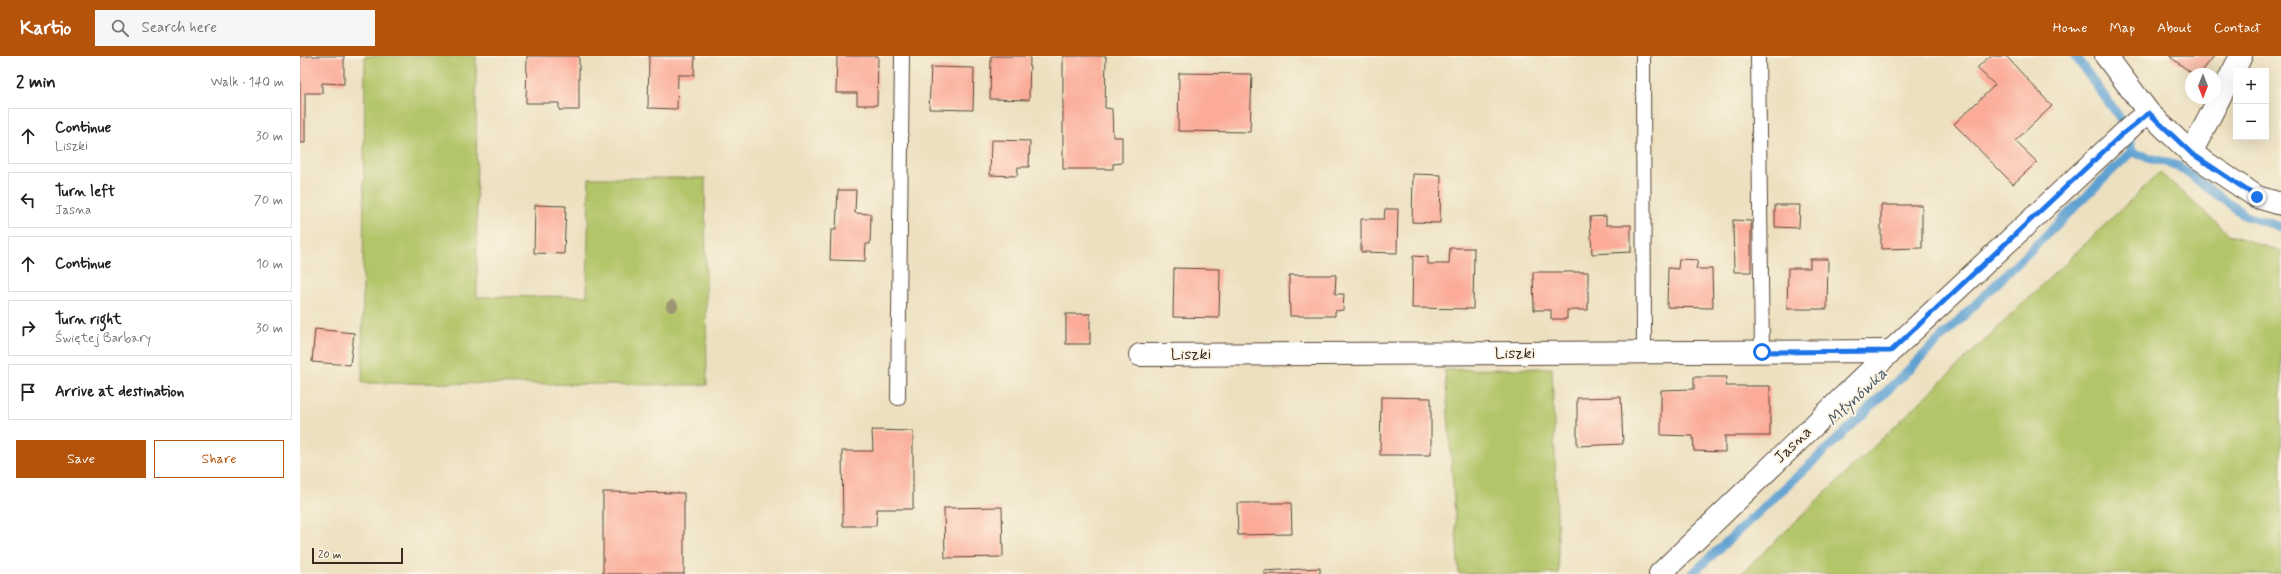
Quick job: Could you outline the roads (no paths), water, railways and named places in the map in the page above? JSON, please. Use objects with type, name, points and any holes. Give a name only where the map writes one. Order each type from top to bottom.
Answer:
[{"type":"street","points":[[2106,56],[2135,124],[2191,153],[2257,197],[2281,204]]},
{"type":"street","points":[[2191,153],[2241,56]]},
{"type":"street","name":"Jasna","points":[[1660,574],[1891,351],[2135,124]]},
{"type":"street","name":"Liszki","points":[[1140,355],[1891,351]]},
{"type":"lane","points":[[898,398],[902,56]]},
{"type":"lane","points":[[1643,56],[1644,353]]},
{"type":"lane","points":[[1758,56],[1762,352]]},
{"type":"waterway","name":"Młynówka","points":[[1692,574],[1847,430],[2131,152],[2131,133],[2075,56]]},
{"type":"waterway","points":[[2131,152],[2178,166],[2246,216],[2281,227]]}]
